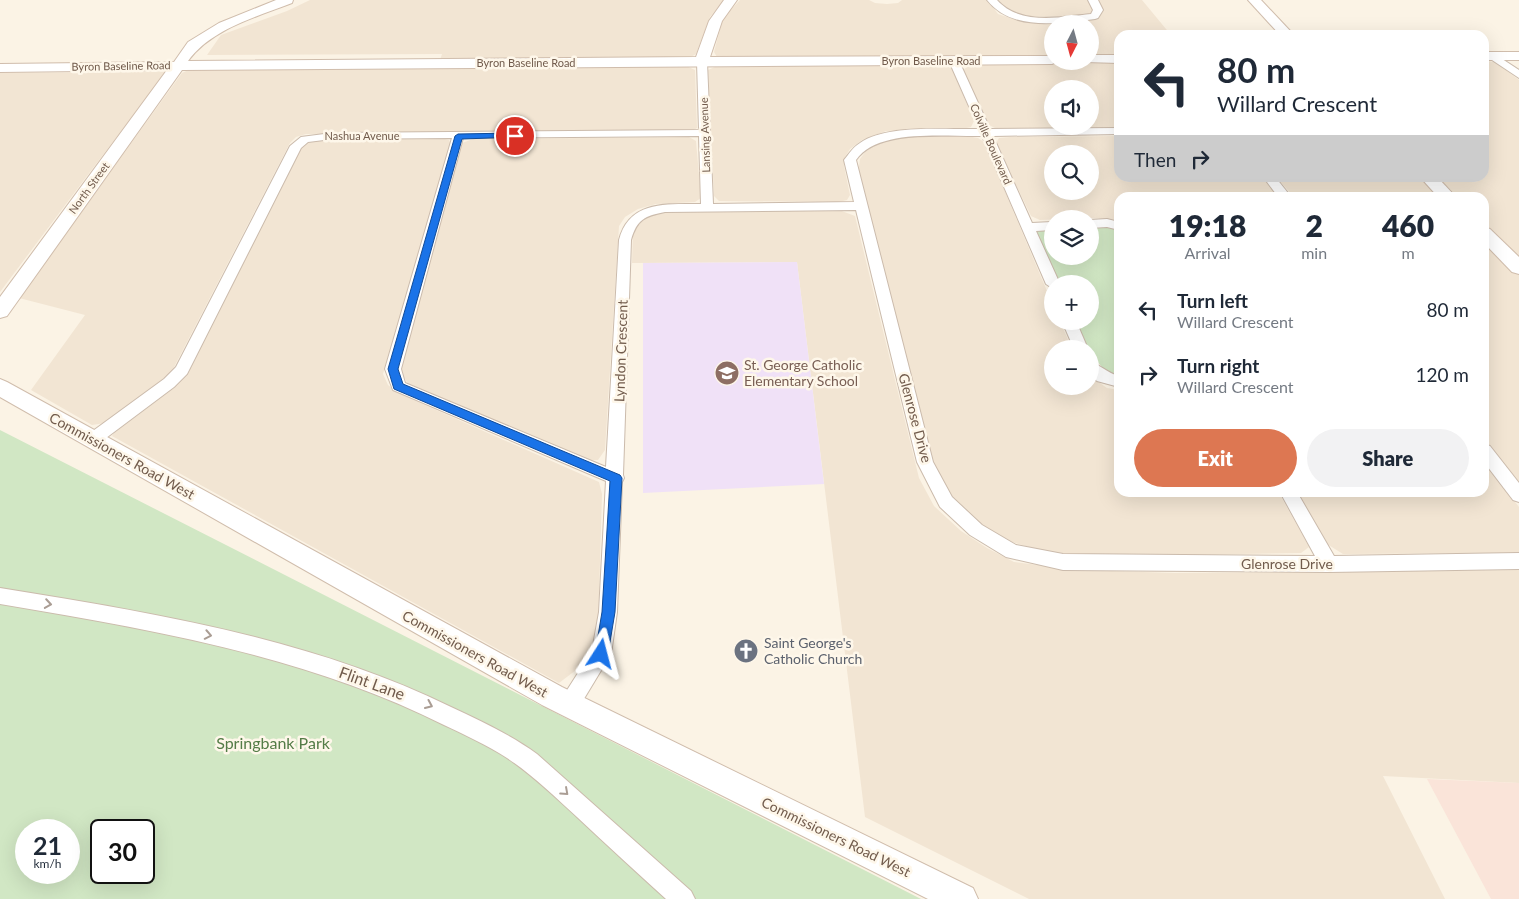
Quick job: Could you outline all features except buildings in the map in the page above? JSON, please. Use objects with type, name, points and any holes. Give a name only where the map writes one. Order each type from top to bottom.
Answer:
[{"type":"main road","name":"North Street","points":[[0,311],[193,45],[224,26],[287,0]]},
{"type":"main road","points":[[702,62],[710,31],[717,16],[731,0]]},
{"type":"main road","points":[[1254,0],[1282,30]]},
{"type":"main road","points":[[1489,56],[1519,56]]},
{"type":"main road","points":[[1099,59],[1114,59]]},
{"type":"main road","name":"Byron Baseline Road","points":[[0,68],[178,65],[1044,60]]},
{"type":"main road","points":[[1433,182],[1443,192]]},
{"type":"main road","points":[[1489,237],[1519,268]]},
{"type":"main road","name":"Commissioners Road West","points":[[0,387],[569,706],[962,899]]},
{"type":"street","points":[[992,0],[998,9],[1007,15],[1026,19],[1095,16],[1098,10],[1093,0]]},
{"type":"street","points":[[1489,57],[1519,75]]},
{"type":"street","name":"Colville Boulevard","points":[[954,61],[1049,275]]},
{"type":"street","name":"Lansing Avenue","points":[[702,62],[707,207]]},
{"type":"street","points":[[986,133],[1114,132]]},
{"type":"street","name":"Nashua Avenue","points":[[92,440],[169,384],[182,370],[296,146],[306,139],[314,136],[705,133]]},
{"type":"street","name":"Glenrose Drive","points":[[986,133],[894,134],[871,139],[860,146],[850,160],[925,462],[946,502],[976,530],[1012,552],[1064,562],[1329,564],[1519,561]]},
{"type":"street","points":[[458,136],[393,369],[398,386],[616,478]]},
{"type":"street","points":[[1273,182],[1281,192]]},
{"type":"street","name":"Lyndon Crescent","points":[[569,706],[601,654],[608,612],[616,478],[625,240],[628,228],[634,218],[647,211],[665,208],[860,206]]},
{"type":"street","points":[[1099,223],[1114,225]]},
{"type":"street","points":[[1029,227],[1044,226]]},
{"type":"street","points":[[1099,374],[1114,381]]},
{"type":"street","points":[[1489,456],[1519,495]]},
{"type":"street","points":[[1291,497],[1329,564]]},
{"type":"street","name":"Flint Lane","points":[[0,596],[64,606],[219,637],[305,659],[380,684],[434,708],[521,755],[564,790],[683,899]]},
{"type":"shaded area","points":[[310,0],[724,0],[710,17],[696,54],[691,57],[440,60],[442,54],[207,55],[221,35],[287,11]]},
{"type":"shaded area","points":[[740,0],[869,0],[875,3],[887,4],[898,3],[902,0],[988,0],[998,14],[1016,20],[1044,20],[1044,56],[717,57],[714,52],[723,18]]},
{"type":"shaded area","points":[[997,0],[1087,0],[1093,9],[1092,13],[1086,15],[1044,15],[1044,17],[1021,17],[1005,11]]},
{"type":"shaded area","points":[[1097,0],[1142,0],[1167,30],[1114,30],[1114,56],[1099,56],[1099,16],[1103,10]]},
{"type":"shaded area","points":[[1489,61],[1495,62],[1519,80],[1519,258],[1489,228],[1489,192],[1453,192],[1442,182],[1489,182]]},
{"type":"shaded area","points":[[1099,62],[1114,62],[1114,128],[1099,128],[1099,80],[1044,80],[1044,128],[995,128],[987,124],[963,70],[971,64],[1044,63],[1044,70],[1099,70]]},
{"type":"shaded area","points":[[684,65],[695,70],[697,128],[692,131],[306,134],[296,137],[290,143],[171,373],[105,423],[92,425],[31,390],[85,315],[19,298],[182,73],[193,68]]},
{"type":"shaded area","points":[[717,66],[947,66],[952,69],[974,121],[971,127],[962,129],[886,131],[862,140],[850,149],[845,157],[844,166],[850,195],[847,200],[839,202],[719,201],[714,196],[708,70]]},
{"type":"shaded area","points":[[166,72],[90,172],[0,292],[0,73]]},
{"type":"shaded area","points":[[967,136],[978,138],[984,142],[1044,284],[1044,330],[1064,330],[1068,340],[1044,340],[1044,395],[1099,395],[1099,382],[1107,388],[1114,389],[1114,497],[1281,497],[1309,547],[1301,553],[1094,556],[1046,552],[1012,542],[980,524],[950,495],[933,461],[858,174],[860,159],[868,148],[884,140],[905,137]]},
{"type":"shaded area","points":[[1114,136],[1114,182],[1266,182],[1275,192],[1114,192],[1114,220],[1099,218],[1099,210],[1044,210],[1044,220],[1040,220],[1031,216],[996,143],[999,138],[1010,137]]},
{"type":"shaded area","points":[[689,137],[696,141],[701,198],[695,202],[656,204],[638,209],[625,217],[619,226],[605,450],[598,460],[586,460],[408,384],[402,374],[401,362],[462,143],[473,139]]},
{"type":"shaded area","points":[[317,140],[449,140],[451,144],[383,374],[388,385],[400,394],[599,482],[602,494],[598,628],[592,647],[580,667],[559,683],[112,436],[118,427],[177,384],[189,372],[299,147]]},
{"type":"shaded area","points":[[1281,182],[1428,182],[1439,192],[1290,192]]},
{"type":"shaded area","points":[[839,210],[855,216],[919,478],[934,506],[961,531],[987,548],[1014,562],[1078,570],[1175,573],[1519,570],[1519,783],[1383,776],[1445,899],[1029,899],[865,817],[797,262],[632,263],[633,229],[646,216],[662,211]]},
{"type":"shaded area","points":[[1489,243],[1519,274],[1519,483],[1489,444]]},
{"type":"shaded area","name":"St. George Catholic Elementary School","points":[[797,262],[824,484],[643,493],[643,263]]},
{"type":"shaded area","points":[[1489,468],[1519,507],[1519,553],[1343,554],[1327,544],[1300,497],[1489,497]]},
{"type":"shaded area","points":[[1427,779],[1519,783],[1519,899],[1491,899]]},
{"type":"green space","points":[[1099,228],[1114,230],[1114,375],[1107,373],[1099,364],[1099,340],[1084,340],[1080,330],[1099,330],[1099,275],[1056,275],[1052,265],[1099,265]]},
{"type":"green space","points":[[1036,230],[1044,230],[1044,248]]},
{"type":"green space","name":"Springbank Park","points":[[0,430],[921,899],[0,899]]},
{"type":"place","name":"St. George Catholic Elementary School","points":[[727,373]]},
{"type":"place","name":"Saint George's Catholic Church","points":[[746,651]]},
{"type":"route","points":[[515,136],[458,136],[393,369],[398,386],[616,478],[608,612],[601,654]]}]
